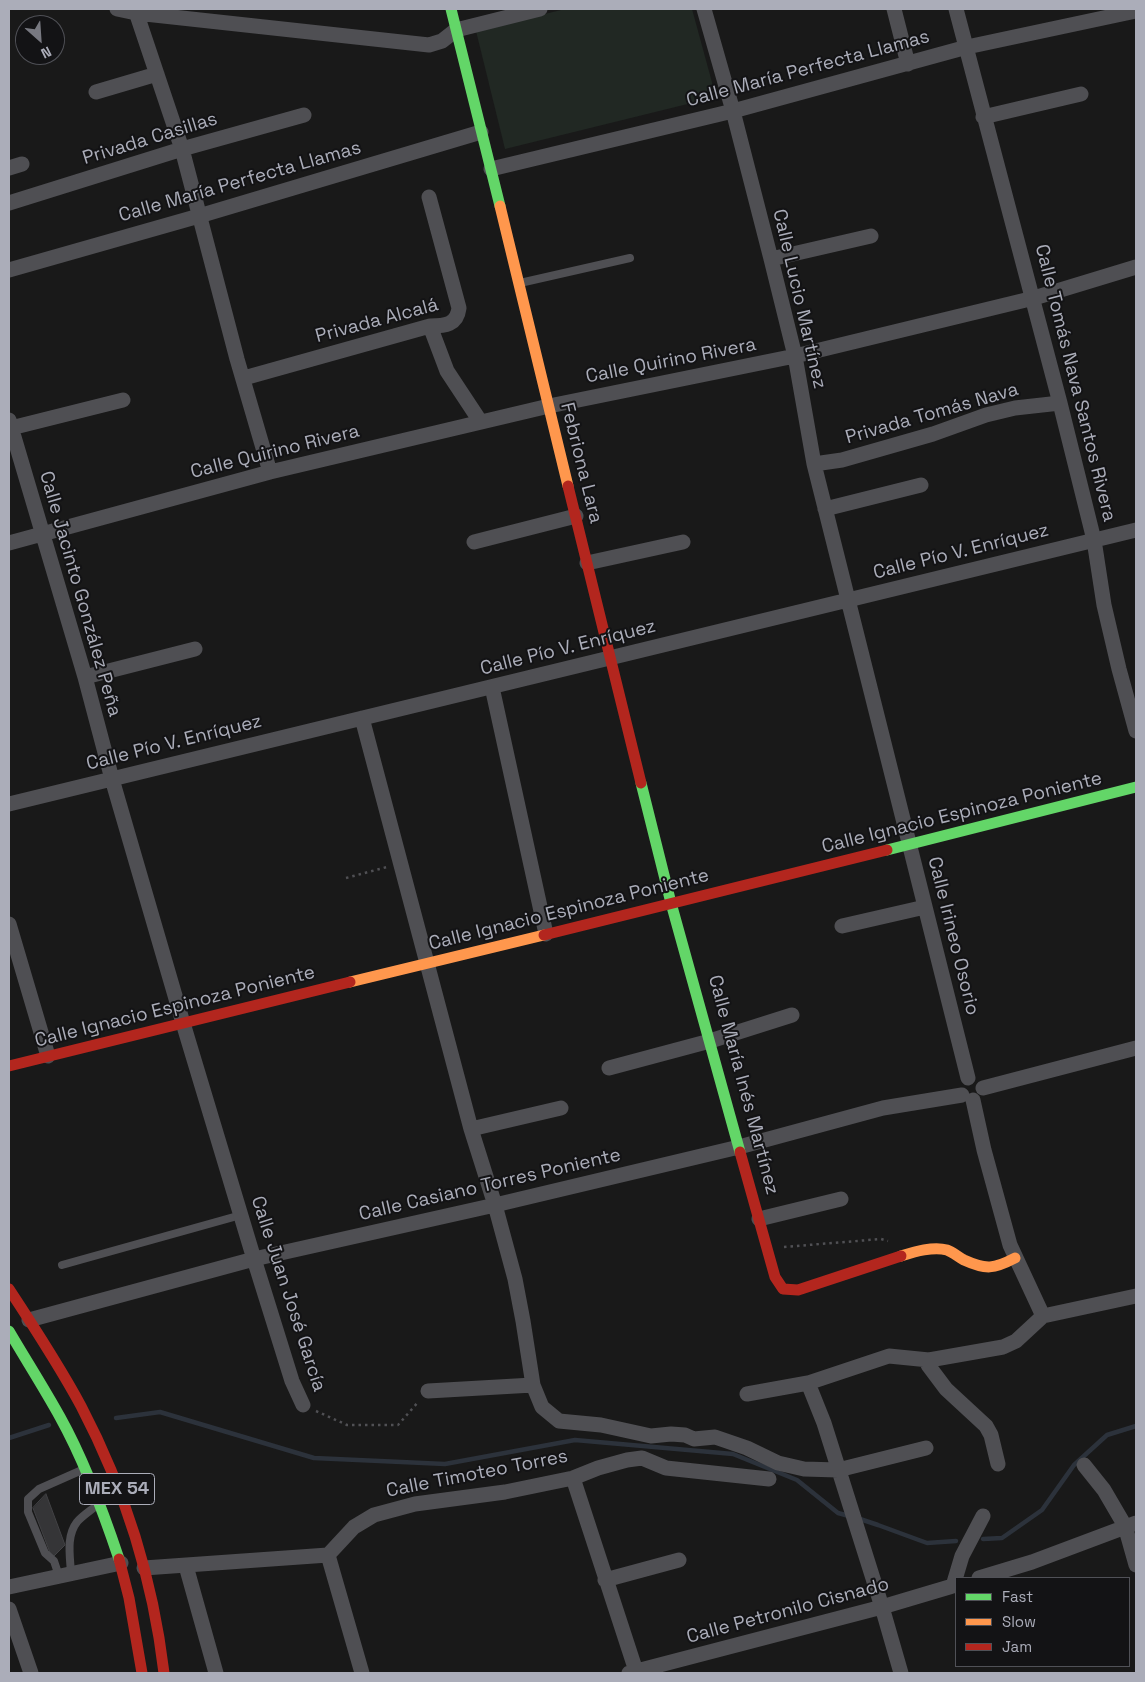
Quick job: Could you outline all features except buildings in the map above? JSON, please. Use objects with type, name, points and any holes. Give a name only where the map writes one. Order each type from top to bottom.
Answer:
[{"type":"street","points":[[117,9],[429,45],[442,40],[456,30],[540,9]]},
{"type":"street","name":"Febriona Lara","points":[[451,9],[672,903]]},
{"type":"street","name":"Calle Lucio Martínez","points":[[704,9],[733,111],[794,356],[814,464],[848,600]]},
{"type":"street","points":[[894,9],[908,64]]},
{"type":"street","name":"Calle Tomás Nava Santos Rivera","points":[[956,9],[983,117],[1034,298],[1094,540],[1104,605],[1136,731]]},
{"type":"street","points":[[135,11],[182,149],[270,472]]},
{"type":"street","name":"Calle María Perfecta Llamas","points":[[491,169],[733,111],[967,47],[1136,11]]},
{"type":"street","points":[[96,92],[156,74]]},
{"type":"street","points":[[983,117],[1080,94]]},
{"type":"street","name":"Privada Casillas","points":[[9,203],[182,149],[304,115]]},
{"type":"street","name":"Calle María Perfecta Llamas","points":[[9,270],[481,132]]},
{"type":"street","name":"Privada Alcalá","points":[[244,378],[430,326],[451,324],[458,314],[458,308],[429,197]]},
{"type":"street","points":[[770,259],[871,236]]},
{"type":"street","name":"Calle Quirino Rivera","points":[[9,543],[270,472],[480,421],[794,356],[1034,298],[1136,268]]},
{"type":"street","points":[[430,326],[447,371],[480,421]]},
{"type":"street","points":[[10,424],[123,400]]},
{"type":"street","name":"Privada Tomás Nava","points":[[814,464],[842,460],[933,434],[1006,410],[1060,403]]},
{"type":"street","name":"Calle Jacinto González Peña","points":[[10,424],[85,677],[112,779]]},
{"type":"street","points":[[825,509],[920,485]]},
{"type":"street","points":[[474,542],[576,516]]},
{"type":"street","name":"Calle Pío V. Enríquez","points":[[9,804],[1136,530]]},
{"type":"street","points":[[588,563],[683,542]]},
{"type":"street","name":"Calle Irineo Osorio","points":[[848,600],[968,1078]]},
{"type":"street","points":[[85,677],[195,649]]},
{"type":"street","points":[[492,687],[546,934]]},
{"type":"street","points":[[362,718],[471,1129],[495,1205],[515,1279],[533,1385],[542,1407],[559,1421],[601,1425],[651,1436],[685,1434],[694,1438],[714,1437],[747,1448],[778,1463],[804,1469],[838,1470],[926,1448]]},
{"type":"street","name":"Calle Juan José García","points":[[112,779],[240,1215],[292,1381],[303,1405]]},
{"type":"street","name":"Calle Ignacio Espinoza Poniente","points":[[9,1066],[909,845],[1136,787]]},
{"type":"street","name":"Calle María Inés Martínez","points":[[672,903],[775,1277],[780,1287],[785,1291],[798,1290],[921,1250],[947,1250],[964,1260],[989,1268],[999,1266],[1015,1258]]},
{"type":"street","points":[[842,926],[925,907]]},
{"type":"street","points":[[9,924],[48,1056]]},
{"type":"street","points":[[609,1068],[710,1041],[792,1015]]},
{"type":"street","points":[[983,1088],[1136,1048]]},
{"type":"street","points":[[967,1098],[980,1096],[983,1088],[982,1083],[978,1079],[968,1078],[960,1085],[967,1098],[984,1150],[1010,1245],[1043,1316]]},
{"type":"street","name":"Calle Casiano Torres Poniente","points":[[29,1320],[254,1259],[495,1205],[739,1147],[883,1108],[967,1098]]},
{"type":"street","points":[[471,1129],[561,1108]]},
{"type":"street","points":[[759,1219],[841,1199]]},
{"type":"street","name":"MEX 54","points":[[9,1289],[62,1373],[89,1422],[132,1527],[159,1632],[164,1673]]},
{"type":"street","points":[[747,1394],[808,1383],[888,1356],[929,1360],[1003,1347],[1016,1341],[1043,1316],[1136,1296]]},
{"type":"street","points":[[9,1325],[29,1320]]},
{"type":"street","name":"MEX 54","points":[[9,1332],[43,1386],[68,1433],[99,1504],[121,1563],[133,1612],[142,1673]]},
{"type":"street","points":[[929,1360],[928,1366],[946,1389],[986,1426],[991,1435],[998,1464]]},
{"type":"street","points":[[808,1383],[824,1423],[882,1607],[900,1673]]},
{"type":"street","points":[[428,1391],[533,1385]]},
{"type":"street","points":[[651,1436],[642,1458],[666,1468],[769,1478]]},
{"type":"street","name":"Calle Timoteo Torres","points":[[328,1555],[354,1527],[374,1515],[416,1504],[505,1492],[573,1478],[598,1468],[626,1460],[642,1458]]},
{"type":"street","points":[[1084,1465],[1131,1525],[1136,1565]]},
{"type":"street","points":[[573,1478],[632,1672]]},
{"type":"street","points":[[956,1577],[962,1556],[983,1516]]},
{"type":"street","points":[[982,1577],[1032,1562],[1131,1525]]},
{"type":"street","points":[[144,1568],[328,1555],[362,1673]]},
{"type":"street","points":[[605,1580],[679,1560]]},
{"type":"street","points":[[9,1587],[121,1563]]},
{"type":"street","points":[[186,1566],[216,1673]]},
{"type":"street","name":"Calle Petronilo Cisnado","points":[[632,1672],[882,1607],[954,1586]]},
{"type":"street","points":[[9,1609],[31,1673]]},
{"type":"lane","points":[[518,283],[630,258]]},
{"type":"lane","points":[[62,1264],[240,1215]]},
{"type":"lane","points":[[65,1574],[45,1553],[28,1512],[28,1499],[39,1489],[84,1469]]},
{"type":"lane","points":[[65,1574],[72,1532],[77,1522],[99,1504]]},
{"type":"path","points":[[346,878],[400,863]]},
{"type":"path","points":[[767,1248],[881,1239],[889,1241]]},
{"type":"path","name":"Calle Juan José García","points":[[303,1405],[348,1425],[398,1425],[428,1391]]},
{"type":"shaded area","points":[[565,9],[692,9],[716,97],[505,149],[476,31]]},
{"type":"waterway","points":[[116,1418],[160,1412],[314,1458],[445,1464],[575,1440],[733,1454],[797,1480],[838,1513],[849,1516]]},
{"type":"waterway","points":[[9,1438],[49,1425]]},
{"type":"waterway","points":[[983,1539],[1002,1538],[1042,1510],[1074,1465],[1107,1435],[1136,1426]]},
{"type":"waterway","points":[[857,1518],[927,1543],[956,1541]]},
{"type":"traffic: fast","points":[[451,9],[500,206]]},
{"type":"traffic: fast","points":[[641,783],[671,903],[740,1152]]},
{"type":"traffic: fast","points":[[887,850],[1136,787]]},
{"type":"traffic: fast","points":[[9,1331],[54,1406],[78,1451],[119,1559]]},
{"type":"traffic: slow","points":[[500,206],[568,486]]},
{"type":"traffic: slow","points":[[350,982],[544,935]]},
{"type":"traffic: slow","points":[[901,1256],[924,1250],[942,1249],[984,1267],[995,1266],[1015,1258]]},
{"type":"traffic: jam","points":[[568,486],[641,783]]},
{"type":"traffic: jam","points":[[544,935],[887,850]]},
{"type":"traffic: jam","points":[[9,1066],[350,982]]},
{"type":"traffic: jam","points":[[740,1152],[775,1277],[783,1289],[798,1290],[901,1256]]},
{"type":"traffic: jam","points":[[9,1289],[73,1391],[111,1469],[135,1535],[144,1569],[159,1638],[164,1673]]},
{"type":"traffic: jam","points":[[119,1559],[129,1598],[142,1673]]}]
